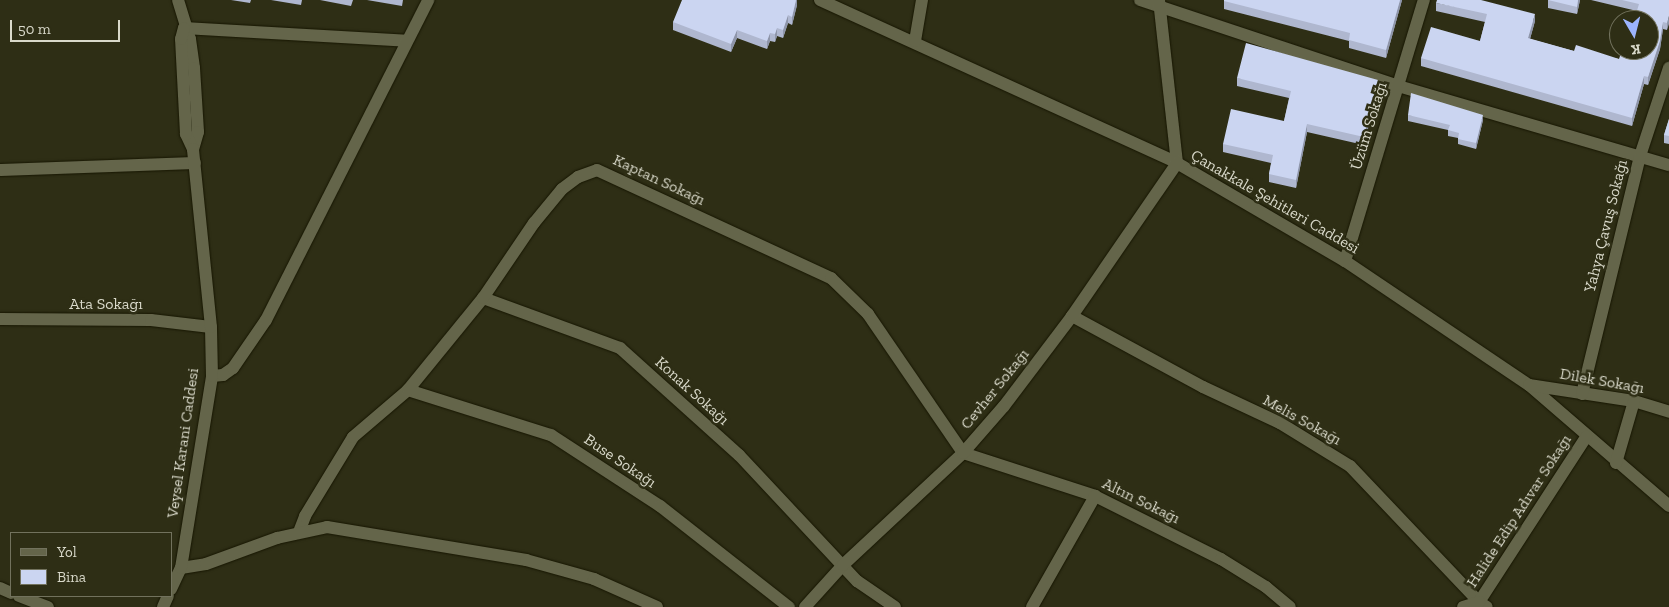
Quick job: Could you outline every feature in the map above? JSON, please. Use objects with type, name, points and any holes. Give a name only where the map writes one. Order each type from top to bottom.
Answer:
[{"type":"street","name":"Veysel Karani Caddesi","points":[[172,587],[181,568],[212,376],[211,327],[195,163],[193,149],[186,134],[181,58],[184,28],[178,0]]},
{"type":"street","points":[[212,376],[223,375],[233,368],[266,320],[428,0]]},
{"type":"street","name":"Çanakkale Şehitleri Caddesi","points":[[820,0],[915,41],[1177,163],[1345,261],[1529,385],[1616,463],[1669,506]]},
{"type":"street","points":[[915,41],[922,0]]},
{"type":"street","points":[[1140,0],[1159,3],[1398,86],[1669,165]]},
{"type":"street","name":"Üzüm Sokağı","points":[[1345,261],[1424,0]]},
{"type":"street","points":[[1159,3],[1177,163]]},
{"type":"street","points":[[184,28],[406,41]]},
{"type":"street","name":"Yahya Çavuş Sokağı","points":[[1582,394],[1640,156],[1669,68]]},
{"type":"street","points":[[0,170],[195,163]]},
{"type":"street","name":"Cevher Sokağı","points":[[805,607],[843,565],[963,453],[1004,406],[1072,316],[1177,163]]},
{"type":"street","name":"Kaptan Sokağı","points":[[299,532],[304,516],[353,437],[408,390],[483,298],[534,224],[562,189],[578,177],[597,170],[831,278],[868,314],[963,453]]},
{"type":"street","name":"Konak Sokağı","points":[[483,298],[620,348],[738,456],[857,580],[895,607]]},
{"type":"street","name":"Melis Sokağı","points":[[1072,316],[1203,387],[1280,423],[1350,466],[1482,605]]},
{"type":"street","name":"Ata Sokağı","points":[[0,319],[151,320],[211,327]]},
{"type":"street","name":"Dilek Sokağı","points":[[1529,385],[1634,401],[1669,412]]},
{"type":"street","name":"Buse Sokağı","points":[[408,390],[551,435],[660,506],[788,607]]},
{"type":"street","points":[[1616,463],[1634,401]]},
{"type":"street","name":"Halide Edip Adıvar Sokağı","points":[[1482,605],[1586,436]]},
{"type":"street","name":"Altın Sokağı","points":[[963,453],[1095,496],[1221,559],[1266,586],[1290,607]]},
{"type":"street","points":[[1032,607],[1095,496]]},
{"type":"street","points":[[181,568],[206,564],[299,532],[327,527],[526,560],[594,579],[656,607]]},
{"type":"street","points":[[22,597],[48,607]]},
{"type":"street","points":[[1463,607],[1482,605]]},
{"type":"building","points":[[682,0],[796,0],[792,17],[788,15],[783,30],[777,28],[775,34],[770,33],[767,41],[737,30],[731,44],[673,22]]},
{"type":"building","points":[[1224,0],[1400,0],[1386,50],[1349,40],[1350,33]]},
{"type":"building","points":[[1437,0],[1481,0],[1535,14],[1528,38],[1574,51],[1576,45],[1609,56],[1609,60],[1654,60],[1648,77],[1644,76],[1632,118],[1421,58],[1431,27],[1480,41],[1487,14],[1436,3]]},
{"type":"building","points":[[1548,0],[1578,0],[1577,7]]},
{"type":"building","points":[[1622,0],[1669,0],[1669,16],[1667,23],[1663,22],[1659,44],[1659,10],[1637,10],[1639,4]]},
{"type":"building","points":[[1246,43],[1378,80],[1364,137],[1307,124],[1296,180],[1269,174],[1273,155],[1223,144],[1231,109],[1284,121],[1291,91],[1237,78]]},
{"type":"building","points":[[1411,93],[1483,115],[1476,143],[1458,139],[1459,133],[1448,130],[1450,125],[1408,115]]},
{"type":"building","points":[[1669,119],[1669,136],[1664,135]]}]
